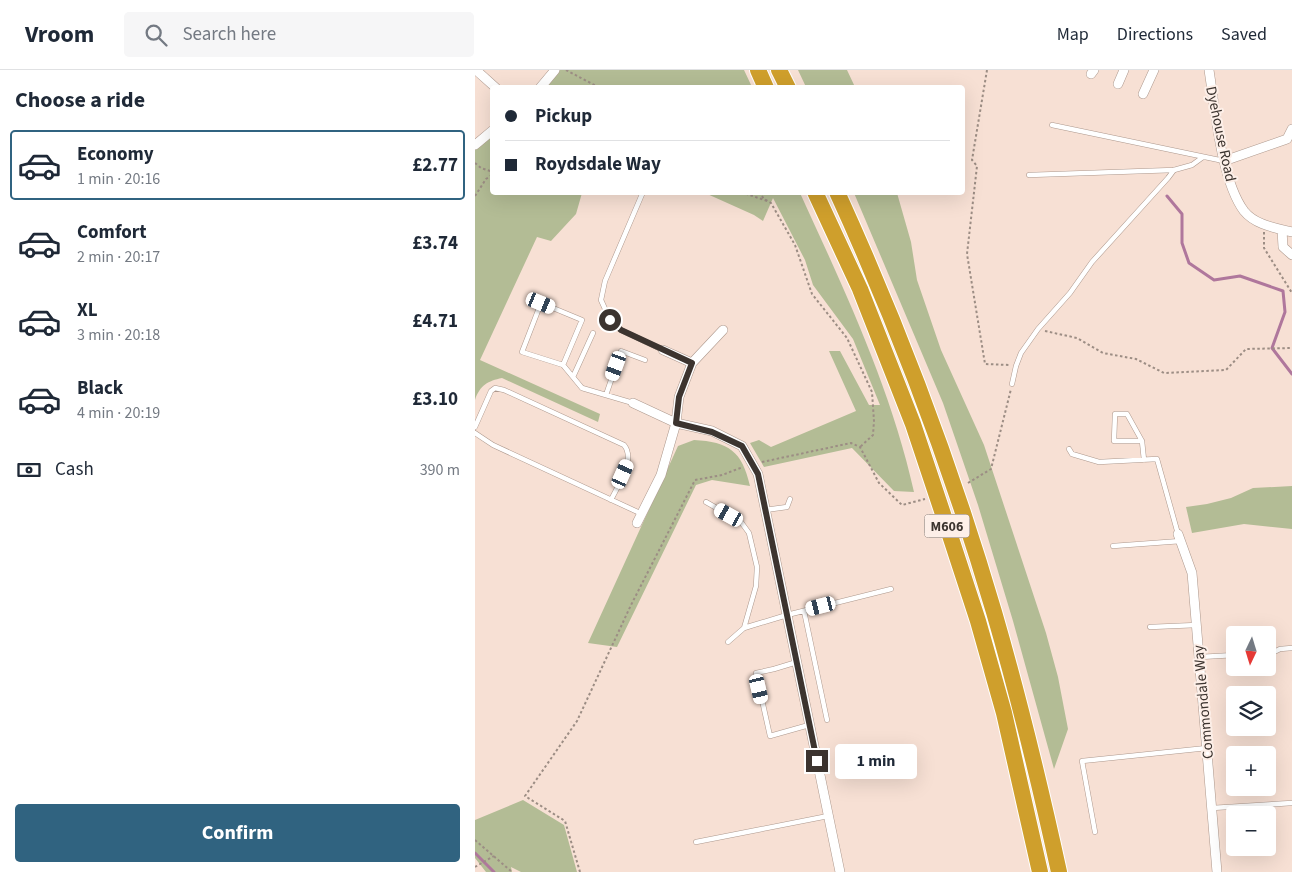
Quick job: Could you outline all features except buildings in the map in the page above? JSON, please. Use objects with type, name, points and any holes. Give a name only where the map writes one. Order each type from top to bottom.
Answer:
[{"type":"highway","points":[[758,70],[765,85]]},
{"type":"highway","points":[[779,70],[786,85]]},
{"type":"highway","name":"M606","points":[[816,195],[860,289],[916,433],[978,621],[1004,713],[1040,872]]},
{"type":"highway","name":"M606","points":[[838,195],[861,245],[907,359],[959,500],[994,612],[1019,704],[1059,872]]},
{"type":"highway","name":"M606","points":[[1022,791],[1031,872]]},
{"type":"street","points":[[476,70],[493,85]]},
{"type":"street","points":[[542,85],[555,70]]},
{"type":"street","points":[[1118,84],[1124,70]]},
{"type":"street","points":[[1143,94],[1154,70]]},
{"type":"street","name":"Dyehouse Road","points":[[1209,70],[1224,161],[1233,190],[1245,212],[1264,225],[1292,232]]},
{"type":"street","points":[[1224,161],[1287,140],[1292,129]]},
{"type":"street","points":[[475,145],[490,132]]},
{"type":"street","points":[[1282,230],[1283,247],[1292,255]]},
{"type":"street","points":[[637,523],[661,475],[676,423],[679,397],[692,363],[725,328]]},
{"type":"street","points":[[663,350],[692,363]]},
{"type":"street","points":[[633,403],[676,423],[712,432],[742,446],[758,474],[840,872]]},
{"type":"street","name":"Commondale Way","points":[[1179,537],[1193,573],[1217,872]]},
{"type":"lane","points":[[1052,125],[1224,161]]},
{"type":"lane","points":[[1029,175],[1174,170],[1192,165],[1203,157]]},
{"type":"lane","points":[[1012,384],[1021,353],[1038,329],[1070,293],[1092,262],[1169,178],[1174,170]]},
{"type":"lane","points":[[642,195],[605,281],[601,300],[610,320],[621,330],[663,350]]},
{"type":"lane","points":[[563,365],[582,320],[541,303],[522,352],[563,365],[582,388],[633,403]]},
{"type":"lane","points":[[573,377],[593,333]]},
{"type":"lane","points":[[606,395],[621,351],[645,360]]},
{"type":"lane","points":[[475,428],[491,390],[495,388],[504,390],[624,445],[628,449],[629,460],[611,500]]},
{"type":"lane","points":[[1142,441],[1114,441],[1115,414],[1127,414],[1142,441],[1144,460]]},
{"type":"lane","points":[[475,433],[493,445],[642,514]]},
{"type":"lane","points":[[1069,448],[1072,454],[1099,462],[1157,459],[1179,537],[1113,546]]},
{"type":"lane","points":[[765,510],[787,507],[790,499]]},
{"type":"lane","points":[[706,502],[741,522],[749,533],[757,566],[756,586],[744,628]]},
{"type":"lane","points":[[728,642],[744,628],[787,615],[891,589]]},
{"type":"lane","points":[[804,611],[827,720]]},
{"type":"lane","points":[[1150,627],[1197,625]]},
{"type":"lane","points":[[1276,651],[1292,648]]},
{"type":"lane","points":[[1200,657],[1226,656]]},
{"type":"lane","points":[[797,662],[774,670],[755,673],[770,736],[809,725]]},
{"type":"lane","points":[[1095,832],[1083,761],[1207,748]]},
{"type":"lane","points":[[1212,808],[1292,803]]},
{"type":"lane","points":[[696,842],[828,816]]},
{"type":"path","points":[[566,70],[594,85]]},
{"type":"path","points":[[987,70],[972,160],[977,166],[967,254],[985,364],[1016,366]]},
{"type":"path","points":[[475,163],[490,172]]},
{"type":"path","points":[[475,196],[485,179],[490,175]]},
{"type":"path","points":[[749,195],[771,203]]},
{"type":"path","points":[[762,195],[771,203],[795,245],[812,294],[847,338],[872,392],[873,435],[859,447]]},
{"type":"path","points":[[1264,225],[1264,248],[1292,293]]},
{"type":"path","points":[[1038,329],[1077,338],[1103,353],[1136,359],[1164,373],[1226,370],[1245,349],[1292,348]]},
{"type":"path","points":[[968,483],[991,469],[1012,384]]},
{"type":"path","points":[[580,872],[565,821],[525,796],[577,721],[631,605],[695,480],[722,475],[752,463],[851,443],[859,447],[879,483],[902,505],[926,499]]},
{"type":"path","points":[[475,840],[512,872]]},
{"type":"path","points":[[475,867],[494,856]]},
{"type":"green space","points":[[555,70],[744,70],[751,85],[542,85]]},
{"type":"green space","points":[[798,70],[847,70],[854,85],[805,85]]},
{"type":"green space","points":[[490,132],[490,195],[581,195],[576,214],[551,241],[537,237],[480,360],[600,414],[598,422],[502,378],[485,384],[475,400],[475,145]]},
{"type":"green space","points":[[709,195],[801,195],[865,339],[893,415],[914,492],[894,491],[852,448],[764,467],[750,443],[759,440],[771,447],[856,411],[829,351],[840,351],[869,405],[880,405],[853,339],[813,285],[805,260],[773,198],[763,221]]},
{"type":"green space","points":[[855,195],[898,195],[911,242],[917,280],[941,350],[984,445],[1046,633],[1058,677],[1068,729],[1054,769],[1013,621],[978,505],[943,403]]},
{"type":"green space","points":[[694,440],[716,443],[732,451],[743,464],[750,486],[712,480],[696,485],[617,647],[588,643],[678,446]]},
{"type":"green space","points":[[1292,486],[1292,529],[1244,524],[1192,533],[1186,507],[1231,498],[1253,488]]},
{"type":"green space","points":[[523,800],[564,825],[577,872],[521,872],[511,867],[512,872],[486,872],[475,858],[475,820]]},
{"type":"waterway","points":[[1167,196],[1182,214],[1182,243],[1189,263],[1214,280],[1240,276],[1283,291],[1285,312],[1272,348],[1292,374]]},
{"type":"waterway","points":[[475,853],[494,872]]},
{"type":"route","points":[[610,320],[621,330],[692,363],[679,397],[676,423],[712,432],[742,446],[758,474],[817,761]]}]
